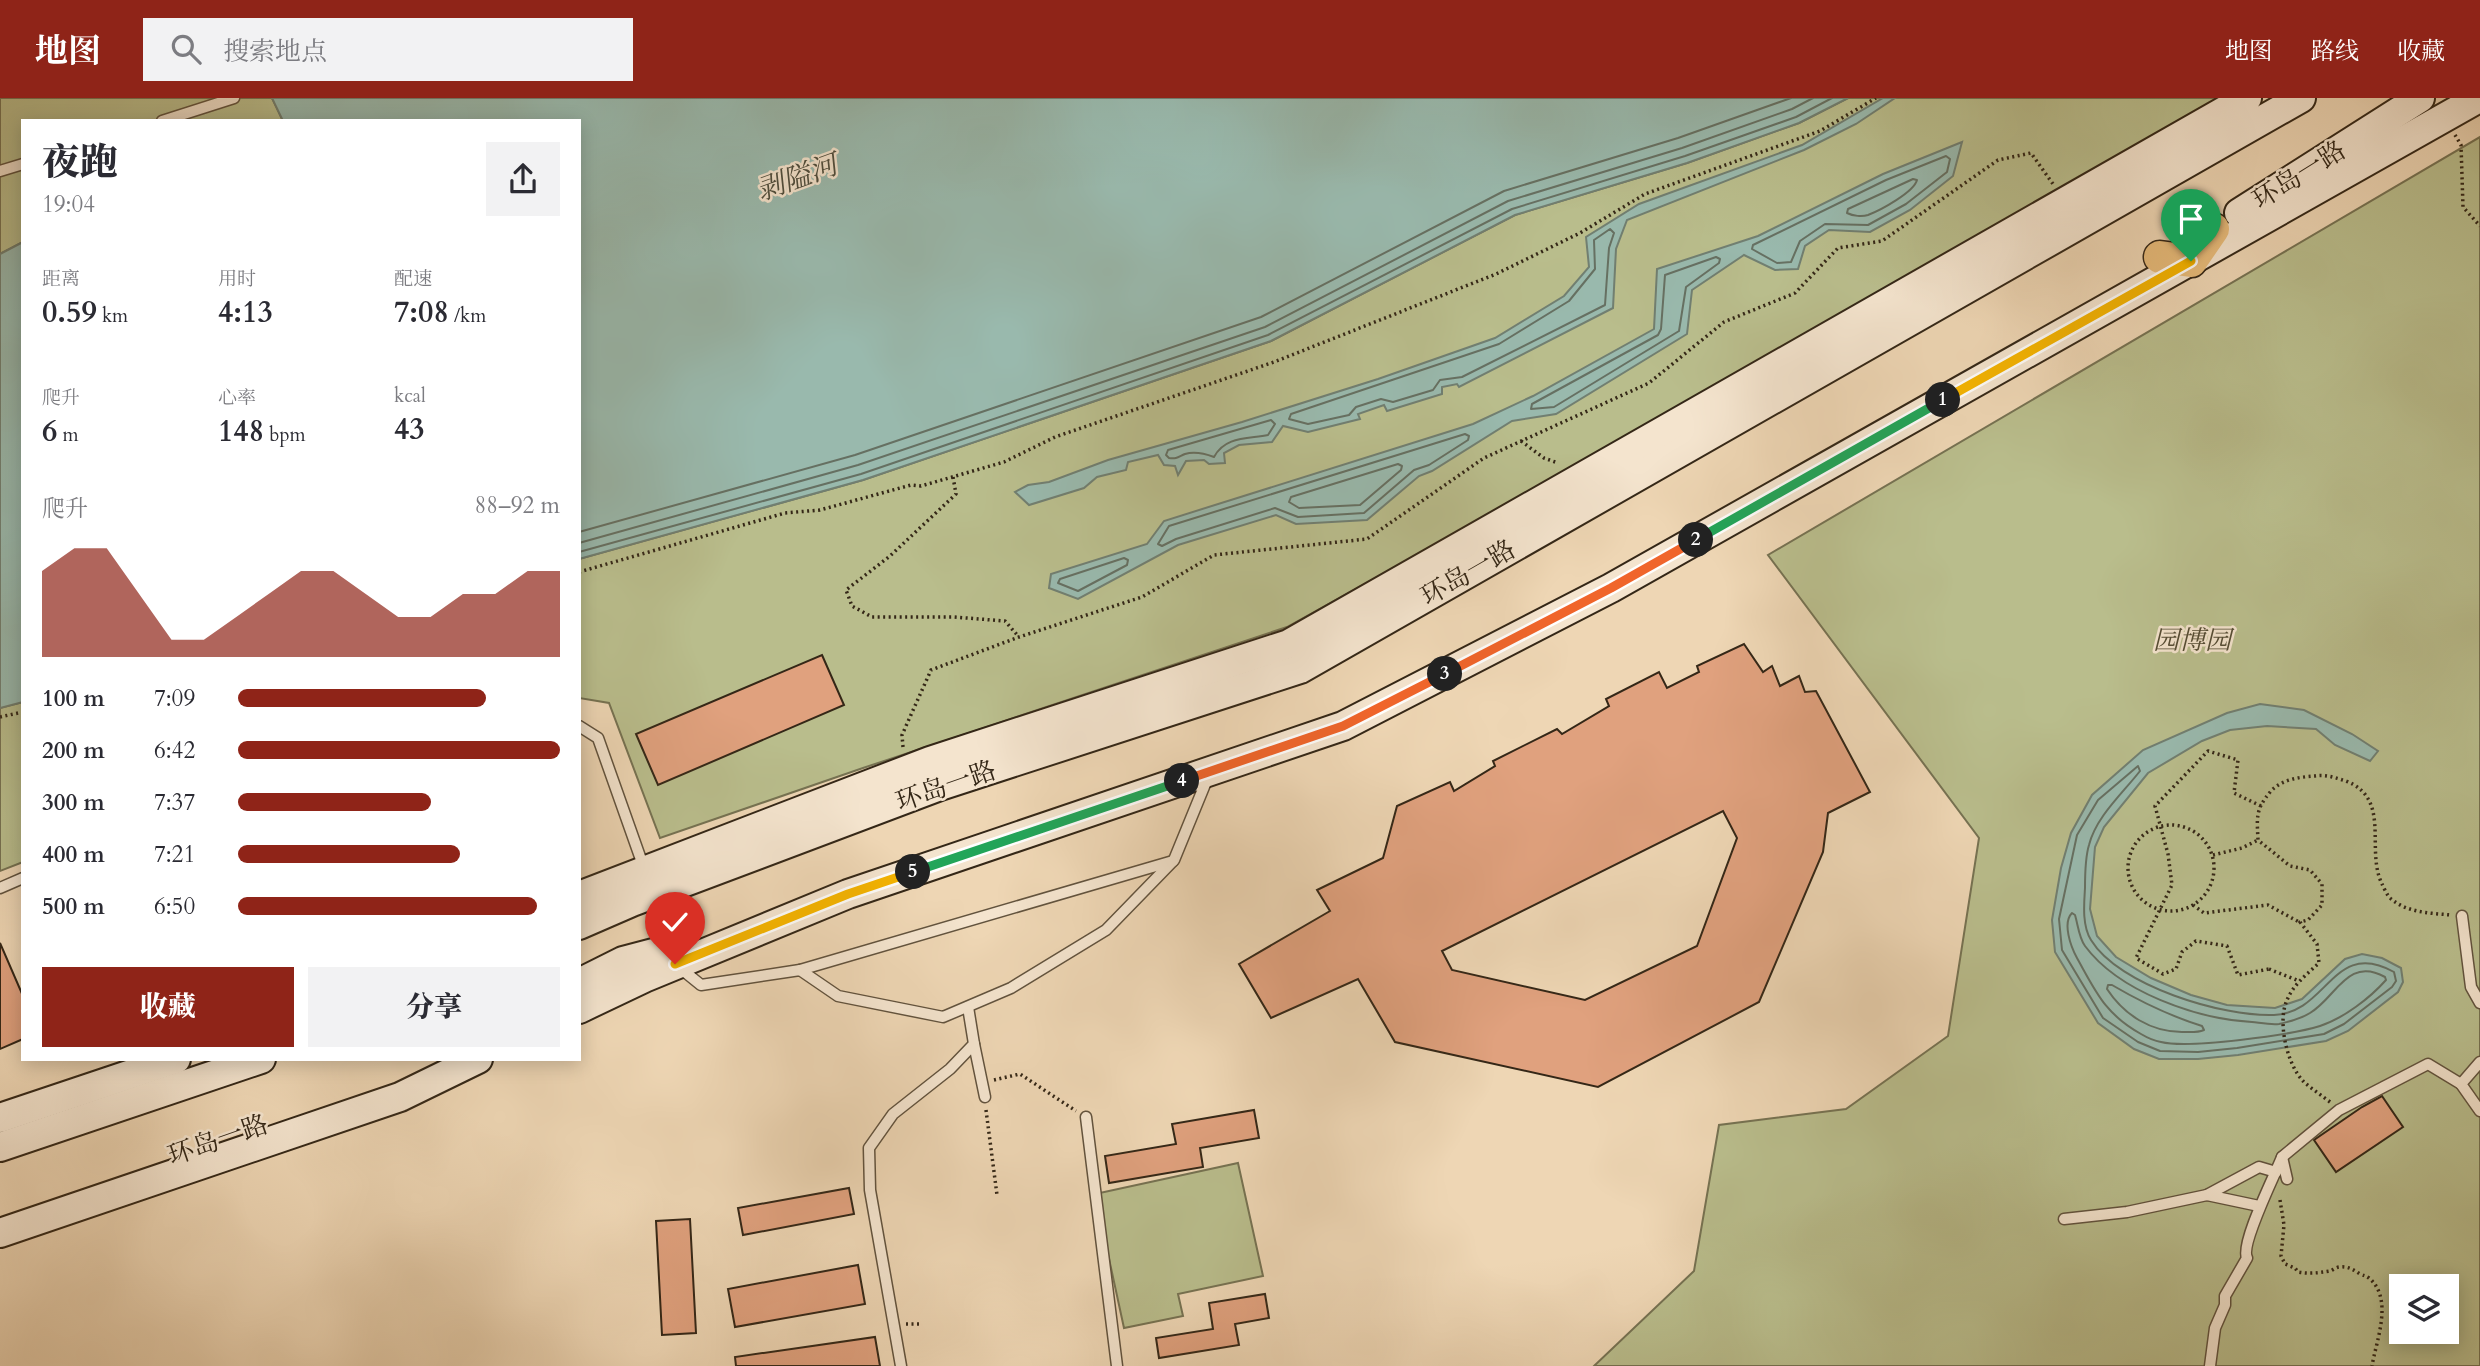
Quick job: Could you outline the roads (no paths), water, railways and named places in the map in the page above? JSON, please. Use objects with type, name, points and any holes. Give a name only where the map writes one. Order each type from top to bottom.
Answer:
[{"type":"main road","points":[[581,895],[907,770],[1289,644],[2247,98]]},
{"type":"main road","name":"环岛一路","points":[[581,924],[632,902],[940,786],[1300,669],[2301,98]]},
{"type":"main road","name":"环岛一路","points":[[581,982],[623,961],[668,958],[841,877],[1336,709],[1602,572],[2213,229],[2420,98]]},
{"type":"main road","points":[[581,1008],[668,958],[1213,765],[1343,726],[1611,588],[2479,98]]},
{"type":"main road","points":[[2191,261],[2213,229]]},
{"type":"main road","points":[[2160,257],[2191,261]]},
{"type":"main road","points":[[0,1118],[170,1061]]},
{"type":"main road","points":[[0,1147],[255,1061]]},
{"type":"main road","name":"环岛一路","points":[[0,1213],[393,1080],[429,1061]]},
{"type":"main road","points":[[0,1233],[400,1097],[474,1061]]},
{"type":"lane","points":[[168,119],[234,98]]},
{"type":"lane","points":[[0,171],[21,165]]},
{"type":"lane","points":[[581,727],[598,738],[644,869]]},
{"type":"lane","points":[[800,970],[838,996],[943,1017],[1011,988],[1106,930],[1174,860],[1213,765]]},
{"type":"lane","points":[[668,958],[701,985],[800,970],[1174,860]]},
{"type":"lane","points":[[0,888],[21,879]]},
{"type":"lane","points":[[2462,916],[2471,987],[2480,1003]]},
{"type":"lane","points":[[968,1007],[985,1097]]},
{"type":"lane","points":[[901,1366],[870,1189],[869,1149],[893,1114],[950,1069],[974,1044]]},
{"type":"lane","points":[[2461,1084],[2480,1062]]},
{"type":"lane","points":[[2210,1366],[2215,1328],[2225,1305],[2225,1296],[2247,1258],[2245,1251],[2259,1206],[2282,1157],[2339,1110],[2428,1064],[2461,1084],[2480,1111]]},
{"type":"lane","points":[[1086,1117],[1117,1366]]},
{"type":"lane","points":[[2282,1157],[2287,1179]]},
{"type":"lane","points":[[2064,1219],[2127,1212],[2207,1195],[2259,1167],[2276,1172]]},
{"type":"lane","points":[[2207,1195],[2259,1206]]},
{"type":"water","name":"剥隘河","points":[[272,98],[1848,98],[1799,123],[1687,163],[1515,215],[1271,341],[863,480],[581,558],[581,119],[282,119]]},
{"type":"water","points":[[1883,98],[1895,98],[1856,124],[1804,150],[1627,220],[1616,249],[1613,308],[1459,387],[1457,384],[1442,387],[1442,394],[1387,411],[1384,405],[1358,414],[1360,419],[1308,432],[1283,426],[1272,442],[1239,445],[1224,453],[1225,463],[1186,461],[1178,475],[1175,466],[1164,465],[1158,455],[1128,462],[1126,470],[1097,477],[1084,488],[1029,505],[1015,492],[1028,485],[1049,482],[1108,460],[1242,422],[1378,379],[1495,338],[1564,296],[1589,267],[1586,237],[1639,204],[1802,145]]},
{"type":"water","points":[[1962,142],[1953,176],[1910,210],[1870,232],[1829,230],[1805,246],[1798,269],[1775,270],[1744,255],[1692,290],[1687,334],[1556,414],[1512,421],[1432,471],[1419,476],[1367,520],[1296,524],[1276,515],[1178,545],[1078,599],[1049,588],[1051,574],[1147,544],[1164,521],[1473,424],[1533,396],[1654,329],[1657,269],[1758,236],[1883,174]]},
{"type":"water","points":[[21,243],[21,703],[0,708],[0,254]]},
{"type":"water","points":[[2260,704],[2304,710],[2352,734],[2378,751],[2370,761],[2335,745],[2316,729],[2267,726],[2230,730],[2202,741],[2148,773],[2104,827],[2095,847],[2090,909],[2097,936],[2116,957],[2151,978],[2191,995],[2227,1005],[2275,1008],[2302,999],[2345,959],[2362,954],[2382,958],[2401,968],[2403,982],[2398,992],[2348,1031],[2326,1041],[2238,1055],[2159,1059],[2134,1049],[2098,1023],[2055,952],[2052,920],[2061,868],[2071,833],[2092,795],[2143,750],[2227,713]]},
{"type":"park label","name":"园博园","points":[[2192,640]]}]
